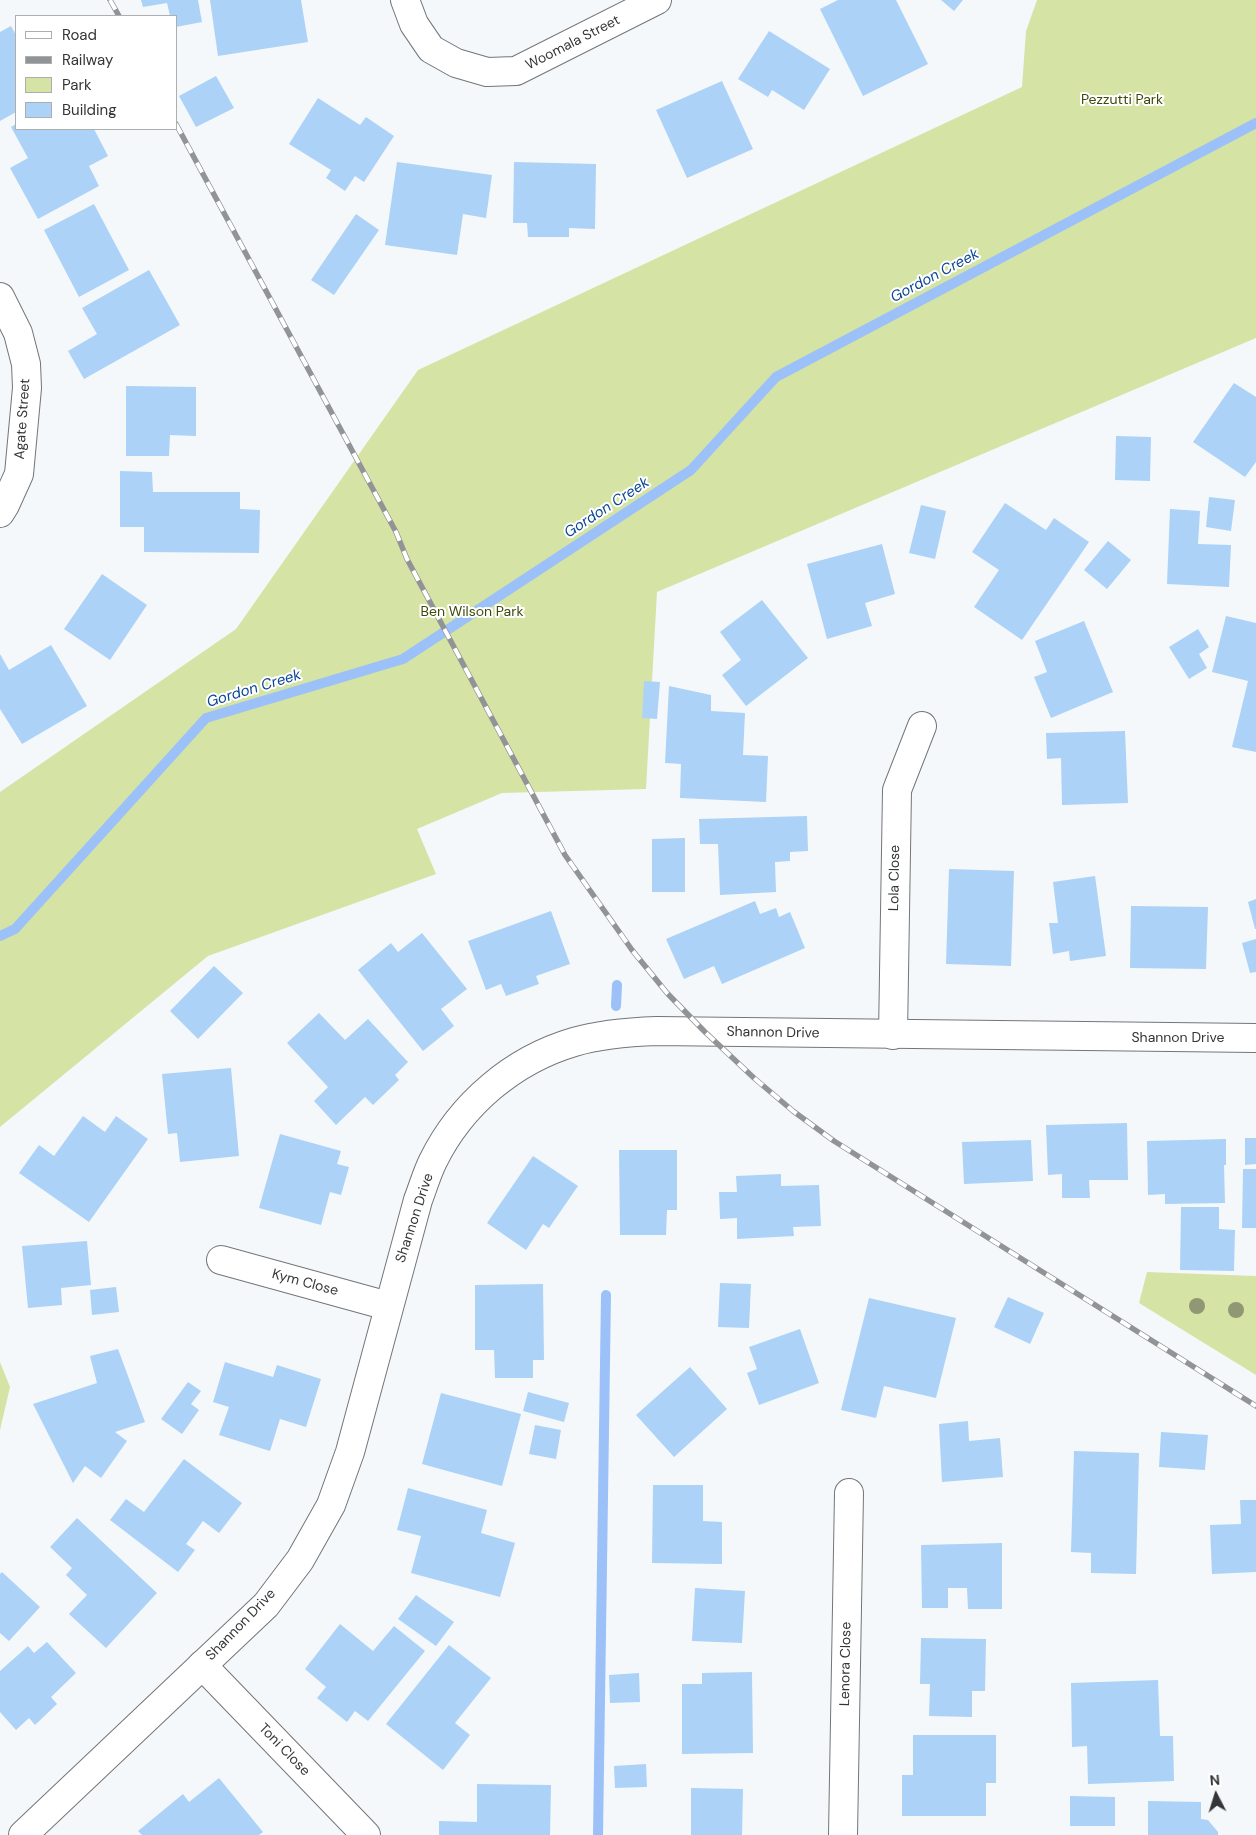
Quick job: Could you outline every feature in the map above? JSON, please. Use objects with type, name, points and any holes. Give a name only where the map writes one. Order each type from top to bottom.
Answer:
[{"type":"street","name":"Woomala Street","points":[[405,0],[414,24],[431,49],[456,63],[487,72],[516,71],[657,0]]},
{"type":"street","name":"Agate Street","points":[[0,297],[18,333],[26,364],[26,406],[11,437],[19,474],[0,513]]},
{"type":"street","name":"Lola Close","points":[[893,1035],[897,790],[922,726]]},
{"type":"street","name":"Shannon Drive","points":[[22,1835],[266,1605],[300,1560],[331,1505],[350,1452],[418,1200],[434,1161],[453,1128],[472,1104],[488,1089],[523,1064],[559,1046],[575,1042],[631,1032],[657,1031],[1256,1038]]},
{"type":"street","name":"Kym Close","points":[[221,1260],[388,1306]]},
{"type":"street","name":"Lenora Close","points":[[842,1835],[849,1493]]},
{"type":"street","name":"Toni Close","points":[[202,1665],[366,1835]]},
{"type":"green space","name":"Ben Wilson Park","points":[[1037,0],[1256,0],[1256,338],[657,592],[646,789],[502,793],[417,829],[436,874],[208,956],[0,1127],[0,792],[236,629],[418,370],[1022,87],[1026,31]]},
{"type":"green space","points":[[1147,1272],[1256,1276],[1256,1375],[1139,1303]]},
{"type":"green space","points":[[0,1362],[10,1387],[0,1430]]},
{"type":"building","points":[[141,0],[198,0],[202,22],[178,27],[178,15],[170,15],[167,3],[143,7]]},
{"type":"building","points":[[210,0],[301,0],[308,42],[218,56]]},
{"type":"building","points":[[838,0],[896,0],[928,64],[863,96],[820,9]]},
{"type":"building","points":[[941,0],[963,0],[954,11]]},
{"type":"building","points":[[11,26],[15,33],[15,113],[0,121],[0,32]]},
{"type":"building","points":[[769,31],[830,69],[804,110],[772,90],[768,97],[738,79]]},
{"type":"building","points":[[216,76],[234,108],[196,127],[179,96]]},
{"type":"building","points":[[722,81],[753,149],[687,178],[656,110]]},
{"type":"building","points":[[318,98],[360,125],[366,117],[394,136],[364,182],[355,176],[345,191],[326,178],[331,170],[289,144]]},
{"type":"building","points":[[15,125],[15,130],[95,130],[108,156],[89,166],[99,186],[38,219],[10,168],[28,158],[11,127]]},
{"type":"building","points":[[397,162],[492,175],[486,218],[463,214],[457,255],[385,245]]},
{"type":"building","points":[[514,162],[596,164],[595,229],[569,228],[569,237],[528,237],[527,223],[513,223]]},
{"type":"building","points":[[94,204],[129,270],[79,297],[44,230]]},
{"type":"building","points":[[356,214],[379,230],[334,295],[311,280]]},
{"type":"building","points":[[149,270],[180,325],[84,379],[68,351],[97,334],[82,308]]},
{"type":"building","points":[[1234,383],[1256,397],[1256,462],[1245,477],[1193,442]]},
{"type":"building","points":[[126,386],[196,387],[196,436],[170,435],[169,456],[126,456]]},
{"type":"building","points":[[1116,436],[1151,437],[1150,481],[1115,480]]},
{"type":"building","points":[[120,471],[152,472],[153,492],[240,492],[240,509],[260,510],[259,553],[144,552],[144,527],[120,527]]},
{"type":"building","points":[[1209,497],[1235,500],[1231,531],[1206,527]]},
{"type":"building","points":[[1005,503],[1046,530],[1054,518],[1089,542],[1022,640],[974,607],[999,570],[972,552]]},
{"type":"building","points":[[921,505],[946,511],[935,559],[909,553]]},
{"type":"building","points":[[1170,509],[1200,511],[1198,544],[1231,545],[1229,587],[1167,584]]},
{"type":"building","points":[[1108,541],[1131,560],[1107,589],[1084,570]]},
{"type":"building","points":[[882,544],[895,594],[865,603],[872,626],[827,639],[807,564]]},
{"type":"building","points":[[102,574],[147,605],[110,660],[64,629]]},
{"type":"building","points":[[762,600],[808,658],[746,706],[722,675],[741,660],[720,632]]},
{"type":"building","points":[[1226,616],[1256,623],[1256,752],[1232,747],[1248,681],[1212,672]]},
{"type":"building","points":[[1084,621],[1113,692],[1051,718],[1034,677],[1047,672],[1035,641]]},
{"type":"building","points":[[1198,629],[1209,647],[1199,654],[1207,668],[1189,679],[1169,647]]},
{"type":"building","points":[[51,645],[87,706],[22,744],[0,709],[0,654],[9,670]]},
{"type":"building","points":[[644,681],[660,682],[657,719],[642,718]]},
{"type":"building","points":[[669,686],[711,695],[711,711],[745,713],[743,755],[768,756],[766,802],[680,798],[681,764],[665,763]]},
{"type":"building","points":[[1125,731],[1128,803],[1062,805],[1061,758],[1047,759],[1046,733]]},
{"type":"building","points":[[807,816],[808,851],[790,852],[790,861],[775,862],[776,892],[720,895],[718,844],[700,844],[699,819]]},
{"type":"building","points":[[685,838],[685,892],[652,892],[652,839]]},
{"type":"building","points":[[949,869],[1014,871],[1011,966],[946,964]]},
{"type":"building","points":[[1095,876],[1106,956],[1070,961],[1069,951],[1053,954],[1049,923],[1058,923],[1053,882]]},
{"type":"building","points":[[1256,899],[1256,929],[1255,929],[1248,902]]},
{"type":"building","points":[[755,901],[760,914],[776,908],[779,917],[790,912],[805,948],[722,984],[714,966],[684,979],[666,939]]},
{"type":"building","points":[[1131,906],[1208,907],[1206,969],[1130,968]]},
{"type":"building","points":[[551,911],[570,964],[536,976],[539,984],[506,996],[501,984],[486,990],[468,941]]},
{"type":"building","points":[[422,933],[467,989],[441,1009],[454,1026],[423,1051],[358,970],[391,943],[398,952]]},
{"type":"building","points":[[1256,939],[1256,972],[1250,973],[1242,943]]},
{"type":"building","points":[[214,966],[243,993],[198,1039],[170,1011]]},
{"type":"building","points":[[319,1013],[345,1040],[368,1019],[408,1062],[395,1075],[399,1080],[373,1105],[365,1097],[336,1125],[314,1101],[328,1087],[287,1043]]},
{"type":"building","points":[[231,1068],[239,1156],[180,1162],[177,1133],[168,1134],[162,1074]]},
{"type":"building","points":[[83,1116],[105,1132],[116,1116],[148,1139],[89,1222],[19,1173],[39,1145],[54,1156]]},
{"type":"building","points":[[1127,1123],[1128,1180],[1089,1180],[1090,1198],[1062,1198],[1062,1174],[1048,1175],[1046,1125]]},
{"type":"building","points":[[280,1134],[341,1151],[337,1164],[349,1167],[341,1195],[330,1192],[321,1225],[259,1208]]},
{"type":"building","points":[[1245,1138],[1256,1138],[1256,1164],[1245,1165]]},
{"type":"building","points":[[1226,1139],[1226,1165],[1224,1165],[1225,1203],[1165,1204],[1165,1194],[1148,1195],[1147,1141]]},
{"type":"building","points":[[1031,1140],[1033,1181],[964,1184],[962,1142]]},
{"type":"building","points":[[619,1150],[677,1150],[677,1210],[667,1210],[666,1235],[620,1235]]},
{"type":"building","points":[[533,1156],[578,1186],[549,1228],[543,1224],[526,1250],[487,1223]]},
{"type":"building","points":[[1243,1169],[1256,1169],[1256,1228],[1242,1228]]},
{"type":"building","points":[[781,1174],[781,1186],[819,1185],[821,1226],[793,1227],[794,1236],[737,1239],[737,1218],[720,1219],[719,1192],[737,1192],[736,1176]]},
{"type":"building","points":[[1181,1207],[1219,1207],[1219,1229],[1235,1230],[1234,1271],[1180,1270]]},
{"type":"building","points":[[87,1241],[91,1285],[61,1288],[62,1305],[28,1308],[22,1246]]},
{"type":"building","points":[[720,1283],[751,1284],[749,1328],[718,1327]]},
{"type":"building","points":[[543,1284],[544,1360],[533,1360],[533,1378],[495,1378],[494,1350],[475,1350],[475,1285]]},
{"type":"building","points":[[116,1287],[119,1312],[92,1315],[90,1290]]},
{"type":"building","points":[[1008,1297],[1044,1313],[1030,1344],[994,1327]]},
{"type":"building","points":[[869,1298],[956,1318],[936,1398],[884,1386],[876,1418],[841,1410]]},
{"type":"building","points":[[800,1329],[819,1383],[759,1405],[747,1373],[757,1369],[749,1347]]},
{"type":"building","points":[[118,1349],[145,1422],[115,1432],[127,1441],[101,1478],[85,1466],[73,1483],[33,1404],[97,1383],[90,1356]]},
{"type":"building","points":[[225,1362],[273,1377],[277,1365],[321,1379],[306,1427],[280,1419],[270,1451],[219,1435],[229,1407],[213,1402]]},
{"type":"building","points":[[690,1367],[727,1409],[674,1457],[636,1415]]},
{"type":"building","points":[[188,1382],[201,1391],[191,1404],[199,1410],[182,1434],[161,1419]]},
{"type":"building","points":[[528,1392],[569,1403],[564,1422],[523,1411]]},
{"type":"building","points":[[441,1393],[521,1414],[502,1486],[422,1464]]},
{"type":"building","points":[[968,1421],[969,1441],[1000,1438],[1003,1477],[942,1482],[939,1424]]},
{"type":"building","points":[[535,1425],[561,1430],[556,1459],[529,1454]]},
{"type":"building","points":[[1161,1432],[1208,1435],[1205,1470],[1159,1467]]},
{"type":"building","points":[[1074,1451],[1139,1453],[1136,1574],[1091,1573],[1091,1553],[1071,1552]]},
{"type":"building","points":[[184,1459],[242,1503],[219,1533],[203,1521],[186,1544],[195,1550],[178,1572],[110,1520],[126,1499],[144,1512]]},
{"type":"building","points":[[653,1485],[703,1485],[703,1521],[722,1522],[722,1564],[652,1563]]},
{"type":"building","points":[[408,1488],[487,1510],[481,1533],[515,1543],[500,1597],[411,1573],[421,1536],[397,1530]]},
{"type":"building","points":[[1240,1500],[1256,1500],[1256,1572],[1212,1574],[1210,1525],[1241,1524]]},
{"type":"building","points":[[77,1518],[157,1593],[106,1648],[69,1614],[87,1595],[66,1575],[72,1568],[50,1547]]},
{"type":"building","points":[[1002,1543],[1002,1609],[968,1609],[967,1588],[948,1588],[948,1608],[922,1608],[921,1545]]},
{"type":"building","points":[[2,1572],[40,1607],[9,1641],[0,1633],[0,1574]]},
{"type":"building","points":[[695,1588],[745,1591],[742,1643],[692,1641]]},
{"type":"building","points":[[416,1595],[454,1622],[436,1646],[398,1619]]},
{"type":"building","points":[[340,1624],[373,1651],[394,1626],[425,1651],[368,1721],[355,1711],[347,1722],[317,1698],[326,1687],[305,1669]]},
{"type":"building","points":[[921,1638],[986,1639],[985,1691],[972,1691],[972,1717],[929,1716],[930,1684],[920,1684]]},
{"type":"building","points":[[47,1642],[76,1673],[51,1697],[57,1704],[35,1725],[29,1718],[16,1730],[0,1712],[0,1671],[28,1646],[34,1653]]},
{"type":"building","points":[[449,1645],[491,1678],[455,1723],[470,1735],[443,1770],[386,1724]]},
{"type":"building","points":[[752,1672],[753,1753],[682,1754],[682,1684],[702,1684],[702,1673]]},
{"type":"building","points":[[639,1673],[640,1702],[610,1703],[609,1675]]},
{"type":"building","points":[[1158,1680],[1160,1736],[1173,1736],[1174,1781],[1088,1784],[1087,1746],[1072,1747],[1071,1683]]},
{"type":"building","points":[[913,1735],[996,1735],[996,1783],[986,1783],[986,1816],[902,1816],[902,1775],[913,1775]]},
{"type":"building","points":[[646,1764],[647,1787],[615,1788],[614,1766]]},
{"type":"building","points":[[219,1778],[263,1832],[259,1835],[142,1835],[138,1831],[183,1794],[189,1802]]},
{"type":"building","points":[[477,1784],[551,1785],[550,1835],[439,1835],[439,1821],[477,1822]]},
{"type":"building","points":[[691,1788],[743,1789],[742,1835],[691,1835]]},
{"type":"building","points":[[1070,1796],[1115,1797],[1115,1826],[1070,1826]]},
{"type":"building","points":[[1148,1801],[1201,1802],[1201,1819],[1208,1820],[1218,1832],[1218,1835],[1148,1835]]},
{"type":"waterway","name":"Gordon Creek","points":[[0,936],[15,929],[206,718],[403,659],[691,470],[776,377],[1256,123]]},
{"type":"waterway","points":[[616,1006],[617,985]]},
{"type":"waterway","points":[[598,1835],[606,1295]]},
{"type":"railway","points":[[110,0],[118,15]]},
{"type":"railway","points":[[178,128],[396,532],[407,559],[565,855],[632,950],[667,993],[754,1078],[793,1111],[834,1141],[1256,1406]]},
{"type":"park label","name":"Pezzutti Park","points":[[1122,100]]}]
